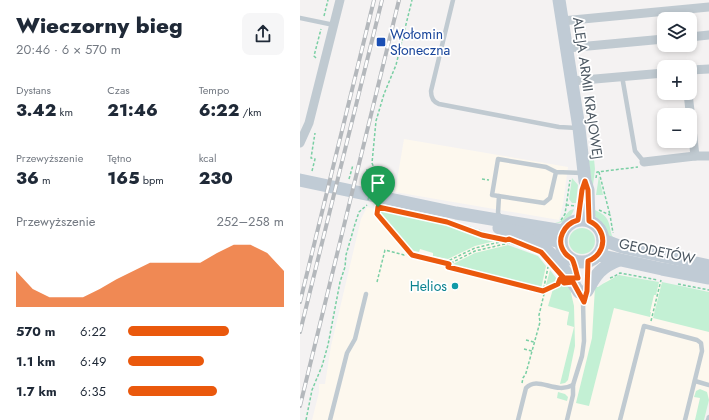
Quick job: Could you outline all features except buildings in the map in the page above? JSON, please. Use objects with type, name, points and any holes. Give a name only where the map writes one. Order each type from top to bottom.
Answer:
[{"type":"main road","name":"ALEJA ARMII KRAJOWEJ","points":[[559,0],[579,128],[584,177],[582,190],[584,220]]},
{"type":"main road","points":[[306,178],[452,218],[542,246],[557,259],[566,277],[583,295],[601,269],[618,265]]},
{"type":"main road","points":[[509,236],[562,231],[568,225],[584,220],[595,224],[600,230],[603,240],[602,248],[593,258],[580,262],[572,260],[564,252],[562,231]]},
{"type":"main road","name":"GEODETÓW","points":[[603,240],[622,247],[709,266]]},
{"type":"main road","name":"GEODETÓW","points":[[593,258],[618,265],[709,278]]},
{"type":"street","points":[[300,143],[309,123],[340,0]]},
{"type":"street","points":[[562,21],[709,7]]},
{"type":"street","points":[[697,36],[709,35]]},
{"type":"street","points":[[567,48],[657,40]]},
{"type":"street","points":[[697,70],[709,69]]},
{"type":"street","points":[[572,82],[657,74]]},
{"type":"street","points":[[689,100],[695,156]]},
{"type":"street","points":[[644,162],[695,156],[709,156]]},
{"type":"lane","points":[[453,0],[431,91],[434,101],[439,104],[559,127],[579,128]]},
{"type":"lane","points":[[300,18],[334,25]]},
{"type":"lane","points":[[622,76],[635,151],[644,162]]},
{"type":"lane","points":[[556,172],[550,198],[544,204],[492,195],[498,159],[546,167],[556,172],[584,177]]},
{"type":"lane","points":[[499,196],[498,213],[509,236]]},
{"type":"lane","points":[[583,295],[593,258]]},
{"type":"lane","points":[[567,420],[573,395],[573,385],[582,356],[584,341],[583,295],[572,260]]},
{"type":"lane","points":[[330,420],[346,359],[355,339],[366,294]]},
{"type":"lane","points":[[620,420],[644,326],[698,340],[701,343],[702,351],[685,420]]},
{"type":"lane","points":[[695,381],[709,385]]},
{"type":"lane","points":[[518,420],[528,385],[537,383],[566,389],[573,385]]},
{"type":"path","points":[[306,420],[312,390],[322,366],[328,345],[346,255],[359,212],[367,205],[372,183],[375,182],[376,172],[372,163],[376,121],[384,94],[396,65],[412,0]]},
{"type":"path","points":[[306,178],[315,159],[311,159],[315,132]]},
{"type":"path","points":[[348,184],[353,165]]},
{"type":"path","points":[[366,170],[370,170],[366,188]]},
{"type":"path","points":[[599,172],[610,215]]},
{"type":"path","points":[[369,178],[372,183]]},
{"type":"path","points":[[367,205],[378,207],[377,214],[412,255],[449,264],[509,236]]},
{"type":"path","points":[[562,231],[566,206]]},
{"type":"path","points":[[452,218],[482,235],[496,238]]},
{"type":"path","points":[[501,239],[509,236]]},
{"type":"path","points":[[509,236],[522,244]]},
{"type":"path","points":[[509,236],[522,247]]},
{"type":"path","points":[[377,282],[385,250],[404,255],[409,252],[448,261],[475,248],[509,236]]},
{"type":"path","points":[[449,264],[448,267],[545,290],[558,284],[566,277]]},
{"type":"path","points":[[521,385],[526,373],[540,322],[539,315],[549,265],[552,270]]},
{"type":"path","points":[[618,265],[662,278],[661,280]]},
{"type":"path","points":[[610,275],[606,278],[613,277],[620,273],[661,280]]},
{"type":"path","points":[[649,327],[661,280]]},
{"type":"path","points":[[676,281],[709,289]]},
{"type":"path","points":[[675,283],[709,289]]},
{"type":"path","points":[[526,340],[534,342]]},
{"type":"path","points":[[524,349],[532,351]]},
{"type":"shaded area","points":[[404,139],[568,167],[563,204],[559,220],[395,192]]},
{"type":"shaded area","points":[[367,207],[447,224],[538,256],[563,285],[569,284],[571,286],[598,287],[609,279],[622,275],[709,292],[709,400],[704,420],[312,420],[319,392],[319,384],[325,384],[331,346],[361,219]]},
{"type":"green space","points":[[590,159],[594,159],[595,169],[592,193],[589,161]]},
{"type":"green space","points":[[599,176],[603,195],[596,195]]},
{"type":"green space","points":[[572,178],[578,185],[576,203],[572,203],[569,199]]},
{"type":"green space","points":[[574,209],[567,219],[555,223],[562,220],[568,212]]},
{"type":"green space","points":[[593,209],[603,214],[609,223],[612,236],[620,242],[609,236],[604,226],[595,216]]},
{"type":"green space","points":[[379,210],[447,224],[495,241],[475,246],[448,259],[433,256],[433,253],[420,249],[419,252],[410,250],[378,214]]},
{"type":"green space","points":[[582,228],[591,232],[595,241],[591,250],[582,254],[573,250],[569,241],[573,232]]},
{"type":"green space","points":[[508,245],[538,256],[546,266],[541,289],[451,265],[475,253]]},
{"type":"green space","points":[[550,270],[557,281],[546,285]]},
{"type":"green space","points":[[619,275],[659,282],[656,295],[654,295],[650,317],[614,308],[589,406],[576,403],[592,338],[595,287],[598,287]]},
{"type":"green space","points":[[662,282],[709,292],[709,332],[653,318]]},
{"type":"green space","points":[[569,284],[574,306],[575,346],[568,380],[565,383],[560,384],[574,327],[567,325],[569,312],[548,306],[553,289]]},
{"type":"green space","points":[[700,389],[707,392],[709,400],[704,420],[695,420],[700,398],[694,397],[696,391]]},
{"type":"green space","points":[[558,392],[565,394],[568,397],[567,401],[557,398]]},
{"type":"railway","points":[[300,302],[374,0]]},
{"type":"railway","points":[[300,332],[382,0]]},
{"type":"railway","points":[[300,406],[399,0]]},
{"type":"place","name":"Wołomin Słoneczna","points":[[381,42]]},
{"type":"place","name":"Helios","points":[[455,286]]},
{"type":"route","points":[[585,181],[588,190],[589,221],[595,224],[600,230],[603,236],[603,244],[598,255],[592,260],[588,261],[587,291],[584,302],[573,282],[564,283],[560,279],[558,284],[543,291],[448,267],[449,264],[412,255],[377,214],[378,207],[447,222],[482,235],[506,240],[509,239],[541,252],[564,278],[578,278],[572,260],[562,248],[561,240],[565,228],[574,221],[578,220],[582,190],[585,181]]}]
